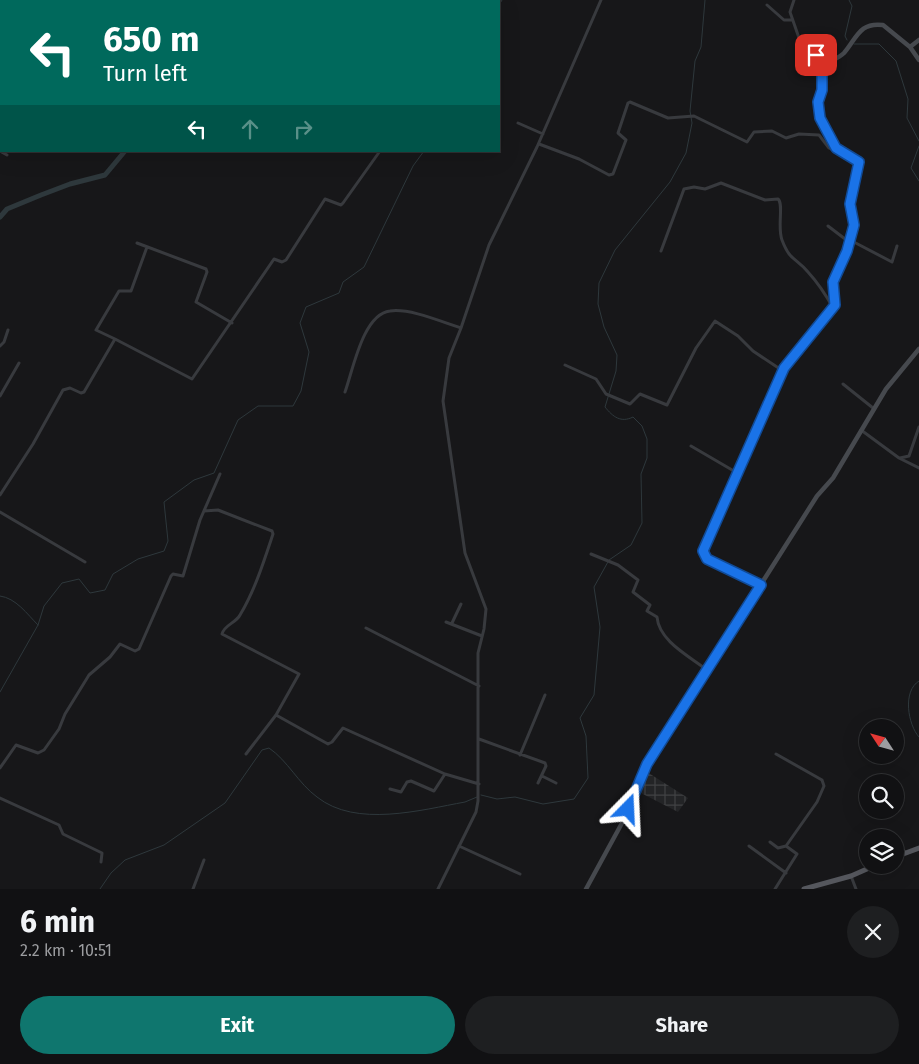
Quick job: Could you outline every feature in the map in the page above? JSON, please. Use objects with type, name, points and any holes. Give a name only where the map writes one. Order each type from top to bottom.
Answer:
[{"type":"main road","points":[[906,853],[919,848]]},
{"type":"main road","points":[[804,889],[859,872]]},
{"type":"street","points":[[438,889],[476,812],[480,784],[478,653],[486,609],[465,553],[443,401],[449,358],[462,328],[489,245],[539,144],[600,0]]},
{"type":"street","points":[[761,585],[703,556],[703,551],[739,474],[782,371],[788,361],[833,308],[833,282],[850,241],[854,225],[850,204],[859,162],[833,145],[818,113],[822,66],[816,55],[802,42],[792,20],[790,12],[794,0]]},
{"type":"street","points":[[767,5],[784,20],[792,20]]},
{"type":"street","points":[[822,66],[844,53],[856,34],[867,25],[883,24],[910,47],[919,60]]},
{"type":"street","points":[[910,47],[919,40]]},
{"type":"street","points":[[539,144],[579,159],[609,175],[613,174],[626,140],[618,133],[628,103],[630,102],[668,118],[694,116],[747,142],[754,132],[772,131],[786,138],[799,134],[819,135],[829,148],[845,154]]},
{"type":"street","points":[[518,123],[543,134]]},
{"type":"street","points":[[0,152],[7,155]]},
{"type":"street","points":[[147,247],[131,291],[119,290],[96,330],[192,379],[232,324],[274,259],[282,262],[286,260],[323,202],[328,199],[341,205],[343,203],[379,152]]},
{"type":"street","points":[[661,251],[684,190],[694,187],[705,189],[721,183],[765,200],[778,199],[782,205],[778,230],[788,254],[807,271],[822,289],[833,308]]},
{"type":"street","points":[[828,226],[850,241],[892,262],[897,246]]},
{"type":"street","points":[[138,244],[206,269],[207,272],[196,302],[232,324]]},
{"type":"street","points":[[345,392],[366,330],[382,314],[390,310],[415,314],[462,328]]},
{"type":"street","points":[[565,366],[596,379],[606,394],[630,404],[640,394],[667,405],[696,348],[715,321],[738,336],[753,351],[782,371]]},
{"type":"street","points":[[0,346],[4,342],[8,330]]},
{"type":"street","points":[[0,495],[33,444],[63,390],[70,388],[81,393],[84,392],[115,339]]},
{"type":"street","points":[[586,889],[622,823],[645,769],[817,496],[833,478],[873,408],[919,349]]},
{"type":"street","points":[[0,396],[19,363]]},
{"type":"street","points":[[843,384],[873,408]]},
{"type":"street","points":[[899,458],[909,456],[919,426]]},
{"type":"street","points":[[861,430],[899,458],[919,468]]},
{"type":"street","points":[[691,446],[739,474]]},
{"type":"street","points":[[912,449],[919,447]]},
{"type":"street","points":[[0,768],[16,745],[38,752],[44,750],[59,729],[65,714],[89,674],[110,657],[118,645],[120,644],[135,651],[139,649],[171,576],[173,574],[183,576],[204,511],[220,474]]},
{"type":"street","points":[[204,511],[208,509],[218,510],[269,530],[273,534],[246,604],[237,619],[223,629],[222,634],[299,674],[276,714],[246,754]]},
{"type":"street","points":[[0,512],[85,562]]},
{"type":"street","points":[[591,554],[618,565],[638,580],[632,592],[648,601],[650,605],[647,611],[658,617],[658,627],[664,636],[708,671]]},
{"type":"street","points":[[452,623],[461,604]]},
{"type":"street","points":[[446,622],[482,636]]},
{"type":"street","points":[[366,628],[478,686]]},
{"type":"street","points":[[520,755],[545,695]]},
{"type":"street","points":[[276,714],[328,744],[332,742],[341,728],[346,728],[446,774],[480,784]]},
{"type":"street","points":[[479,739],[545,763],[546,766],[538,784]]},
{"type":"street","points":[[770,842],[778,848],[786,846],[817,802],[824,786],[822,780],[776,754]]},
{"type":"street","points":[[390,789],[401,792],[407,782],[411,781],[434,791],[446,774]]},
{"type":"street","points":[[542,776],[556,783]]},
{"type":"street","points":[[0,798],[59,825],[63,834],[102,853],[101,862]]},
{"type":"street","points":[[459,846],[520,874]]},
{"type":"street","points":[[749,846],[762,854],[768,862],[786,873]]},
{"type":"street","points":[[775,889],[797,856],[786,846]]},
{"type":"street","points":[[193,889],[204,860]]},
{"type":"street","points":[[851,876],[856,889]]},
{"type":"shaded area","points":[[647,772],[688,798],[678,812],[639,792]]},
{"type":"waterway","points":[[481,795],[497,799],[515,797],[543,804],[574,799],[588,778],[586,736],[580,718],[594,695],[600,627],[594,587],[609,560],[631,545],[642,523],[641,474],[647,458],[647,439],[642,426],[633,417],[629,419],[618,418],[605,407],[616,371],[617,355],[604,327],[598,304],[599,283],[615,250],[670,182],[686,153],[692,123],[690,111],[695,61],[701,47],[705,0]]},
{"type":"waterway","points":[[847,40],[845,36],[852,6],[849,0]]},
{"type":"waterway","points":[[854,44],[879,44],[896,61],[908,99],[907,118],[919,141]]},
{"type":"waterway","points":[[919,146],[911,168],[919,181]]},
{"type":"waterway","points":[[0,217],[7,209],[41,195],[70,184],[105,175],[124,152]]},
{"type":"waterway","points":[[0,692],[38,625],[44,606],[62,583],[79,579],[90,593],[105,590],[113,574],[138,559],[164,551],[168,541],[164,502],[194,480],[214,473],[238,420],[258,406],[293,406],[301,391],[309,352],[300,323],[306,307],[339,293],[343,282],[364,267],[413,166],[423,152]]},
{"type":"waterway","points":[[0,596],[16,603],[38,625]]},
{"type":"waterway","points":[[919,681],[910,692],[908,708],[912,725],[919,737]]},
{"type":"waterway","points":[[100,889],[111,873],[125,860],[164,845],[225,803],[262,750],[269,748],[282,759],[317,797],[333,806],[350,812],[369,814],[409,812],[465,802],[477,797]]},
{"type":"route","points":[[628,809],[647,764],[733,632],[761,585],[707,559],[703,556],[703,551],[784,368],[835,305],[832,287],[847,251],[854,225],[850,213],[850,204],[859,172],[859,162],[833,145],[820,118],[818,102],[822,90],[822,66],[816,55]]}]
